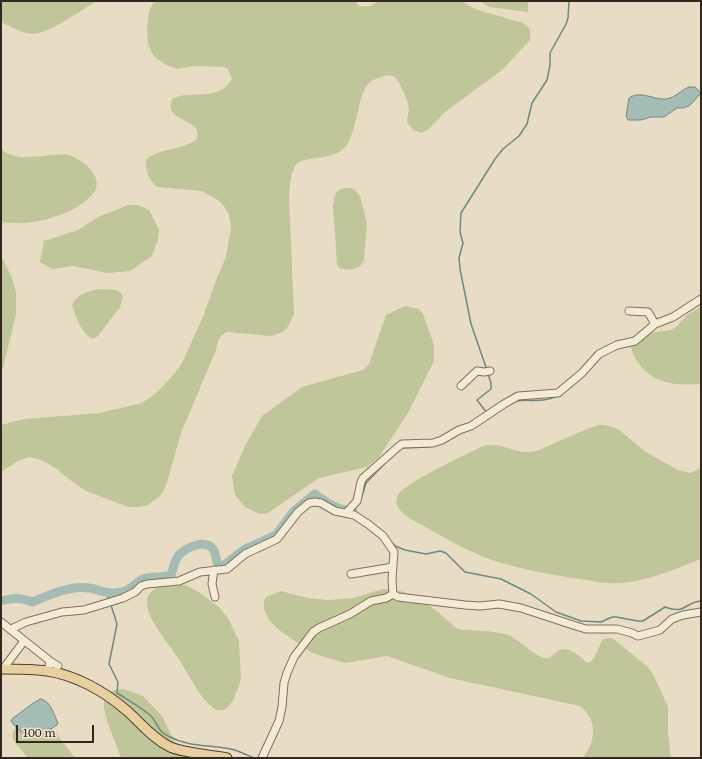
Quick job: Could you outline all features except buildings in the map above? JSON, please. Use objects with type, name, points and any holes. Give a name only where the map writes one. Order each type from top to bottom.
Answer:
[{"type":"main road","points":[[2,669],[48,671],[72,678],[102,692],[119,704],[155,738],[170,746],[186,752],[227,758]]},
{"type":"street","points":[[346,513],[357,501],[363,478],[402,444],[424,444],[442,440],[459,430],[471,426],[518,396],[552,395],[558,393],[582,373],[599,354],[617,345],[635,341],[655,324],[673,317],[701,299]]},
{"type":"street","points":[[629,311],[648,312],[655,324]]},
{"type":"street","points":[[461,386],[477,371],[490,371]]},
{"type":"street","points":[[11,629],[26,622],[62,612],[84,610],[123,598],[135,592],[141,586],[148,584],[180,581],[200,572],[227,569],[244,554],[277,539],[298,512],[309,503],[315,502],[321,503],[335,511],[354,515],[384,536],[394,552],[392,579],[393,594]]},
{"type":"street","points":[[351,574],[393,567]]},
{"type":"street","points":[[214,570],[212,584],[215,597]]},
{"type":"street","points":[[393,594],[406,599],[465,605],[480,606],[499,604],[521,608],[586,629],[617,629],[638,636],[660,630],[672,619],[683,615],[701,612]]},
{"type":"street","points":[[262,758],[280,721],[286,673],[294,657],[313,632],[350,614],[371,601],[386,598],[393,594]]},
{"type":"street","points":[[1,622],[58,666]]},
{"type":"street","points":[[2,669],[24,641]]},
{"type":"street","points":[[48,671],[50,661]]},
{"type":"green space","points":[[1,1],[97,1],[56,26],[33,34],[13,28],[1,22]]},
{"type":"green space","points":[[154,1],[355,1],[359,6],[369,6],[377,1],[462,1],[473,8],[523,23],[529,29],[530,40],[502,70],[445,112],[430,128],[422,133],[413,130],[407,122],[409,110],[408,104],[396,78],[386,75],[370,82],[362,95],[353,132],[345,147],[333,155],[304,160],[295,166],[291,177],[289,196],[294,314],[290,323],[286,329],[280,333],[270,336],[228,332],[220,337],[181,433],[166,486],[160,496],[148,505],[128,507],[86,491],[58,470],[38,459],[29,457],[18,461],[1,472],[1,425],[25,419],[99,413],[142,403],[155,394],[181,365],[203,317],[226,257],[231,228],[229,215],[224,206],[218,200],[202,191],[157,187],[147,171],[146,160],[158,153],[185,146],[197,139],[197,132],[194,127],[173,112],[171,107],[172,99],[179,96],[220,91],[232,79],[228,69],[224,67],[195,66],[177,69],[166,65],[155,57],[148,44],[147,30],[149,11]]},
{"type":"green space","points":[[480,1],[528,1],[528,12],[489,7]]},
{"type":"green space","points":[[1,148],[18,157],[68,155],[74,157],[92,171],[97,183],[96,190],[78,206],[55,217],[25,223],[1,222]]},
{"type":"green space","points":[[345,188],[355,190],[360,196],[367,223],[364,260],[360,266],[354,269],[339,268],[337,264],[333,206],[335,194],[340,189]]},
{"type":"green space","points":[[128,205],[138,205],[149,210],[159,229],[158,240],[152,256],[130,271],[108,273],[73,266],[52,269],[40,262],[44,241],[78,230],[98,217]]},
{"type":"green space","points":[[1,255],[12,278],[16,292],[16,314],[1,371]]},
{"type":"green space","points":[[100,289],[117,290],[123,297],[120,307],[98,336],[93,339],[89,337],[82,329],[72,305],[77,298],[87,292]]},
{"type":"green space","points":[[405,306],[419,309],[423,314],[434,345],[434,361],[408,413],[379,457],[367,467],[319,478],[268,513],[260,514],[245,507],[235,495],[232,476],[246,444],[262,416],[302,387],[363,370],[369,364],[386,315]]},
{"type":"green space","points":[[701,307],[701,384],[674,384],[657,379],[650,375],[643,369],[633,355],[631,343],[648,333],[671,330],[676,327],[688,314]]},
{"type":"green space","points":[[599,425],[605,425],[618,429],[646,452],[678,470],[691,473],[701,468],[701,559],[656,576],[632,582],[603,583],[552,575],[495,561],[467,550],[408,517],[397,505],[396,500],[398,495],[412,483],[436,469],[481,447],[494,445],[517,451],[532,452]]},
{"type":"green space","points":[[173,582],[185,585],[199,592],[219,607],[228,618],[239,641],[241,679],[234,699],[224,710],[216,710],[205,700],[151,618],[147,604],[148,596],[157,587]]},
{"type":"green space","points":[[383,589],[404,592],[414,596],[439,613],[458,629],[503,633],[517,640],[535,654],[544,658],[552,656],[561,649],[566,649],[576,654],[587,663],[595,657],[603,639],[612,638],[648,667],[654,676],[668,707],[668,732],[671,758],[583,758],[591,744],[593,731],[590,718],[580,706],[450,678],[387,656],[345,663],[312,653],[279,630],[269,620],[264,609],[264,601],[266,597],[281,591],[308,598],[328,600],[353,598]]},
{"type":"green space","points":[[121,689],[143,696],[162,716],[183,758],[121,758],[106,718],[104,705],[105,699],[108,695],[113,691]]},
{"type":"green space","points":[[49,724],[75,758],[28,758],[13,739],[14,730],[17,726]]},
{"type":"water","points":[[689,87],[695,87],[700,94],[693,103],[685,108],[677,108],[664,117],[628,120],[626,116],[629,98],[633,96],[642,95],[666,99]]},
{"type":"water","points":[[41,699],[50,705],[58,723],[57,725],[44,733],[31,731],[29,734],[18,729],[11,721],[12,719]]},
{"type":"waterway","points":[[487,370],[471,324],[460,269],[459,258],[463,243],[460,232],[461,213],[495,159],[503,149],[519,136],[527,124],[532,103],[547,80],[550,65],[550,53],[566,24],[568,18],[569,1]]},
{"type":"waterway","points":[[487,413],[477,400],[491,389],[488,374]]},
{"type":"waterway","points":[[516,401],[542,400],[557,396]]},
{"type":"waterway","points":[[402,448],[428,447],[440,444]]},
{"type":"waterway","points":[[362,496],[366,483],[390,458]]},
{"type":"waterway","points":[[1,601],[16,598],[32,602],[60,591],[82,587],[109,593],[125,591],[143,579],[171,575],[179,555],[187,549],[201,544],[210,546],[215,553],[219,566],[223,566],[245,549],[276,535],[294,511],[315,494],[332,506],[353,511]]},
{"type":"waterway","points":[[390,541],[395,546],[405,550],[426,554],[440,551],[446,553],[465,572],[501,579],[531,594],[556,612],[581,621],[601,622],[612,617],[643,621],[665,607],[677,610],[692,603],[701,601]]},
{"type":"waterway","points":[[106,593],[109,600]]},
{"type":"waterway","points":[[111,605],[117,624],[109,664],[118,682],[117,693],[151,716],[164,734],[176,740],[192,744],[223,747],[254,758]]}]
